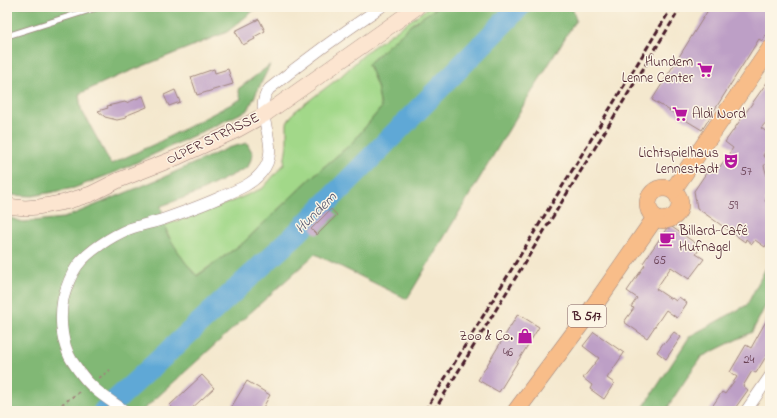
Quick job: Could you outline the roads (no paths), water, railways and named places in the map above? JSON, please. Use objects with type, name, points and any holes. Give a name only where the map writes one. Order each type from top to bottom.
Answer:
[{"type":"main road","name":"OLPER STRASSE","points":[[7,206],[25,208],[38,207],[65,202],[91,194],[118,180],[178,157],[235,131],[264,115],[417,7]]},
{"type":"main road","points":[[673,190],[770,49]]},
{"type":"main road","points":[[663,188],[673,190],[679,199],[680,209],[678,214],[669,220],[659,220],[655,218],[648,210],[648,200],[650,195],[654,191],[663,188]]},
{"type":"main road","name":"B 517","points":[[516,411],[598,300],[655,218]]},
{"type":"street","points":[[125,411],[93,388],[85,380],[68,353],[63,334],[61,310],[66,288],[77,266],[92,251],[128,230],[202,206],[252,182],[262,172],[269,158],[270,147],[264,115],[265,94],[269,89],[300,65],[381,7]]},
{"type":"street","points":[[746,411],[770,376]]},
{"type":"lane","points":[[7,36],[99,7]]},
{"type":"waterway","name":"Hundem","points":[[104,411],[296,234],[519,7]]},
{"type":"railway","points":[[425,411],[672,7]]},
{"type":"railway","points":[[434,411],[681,7]]},
{"type":"place","name":"Hundem Lenne Center","points":[[705,70]]},
{"type":"place","name":"Aldi Nord","points":[[680,114]]},
{"type":"place","name":"Lichtspielhaus Lennestadt","points":[[731,161]]},
{"type":"place","name":"Billard-Café Hufnagel","points":[[667,239]]},
{"type":"place","name":"Zoo & Co.","points":[[525,336]]}]
